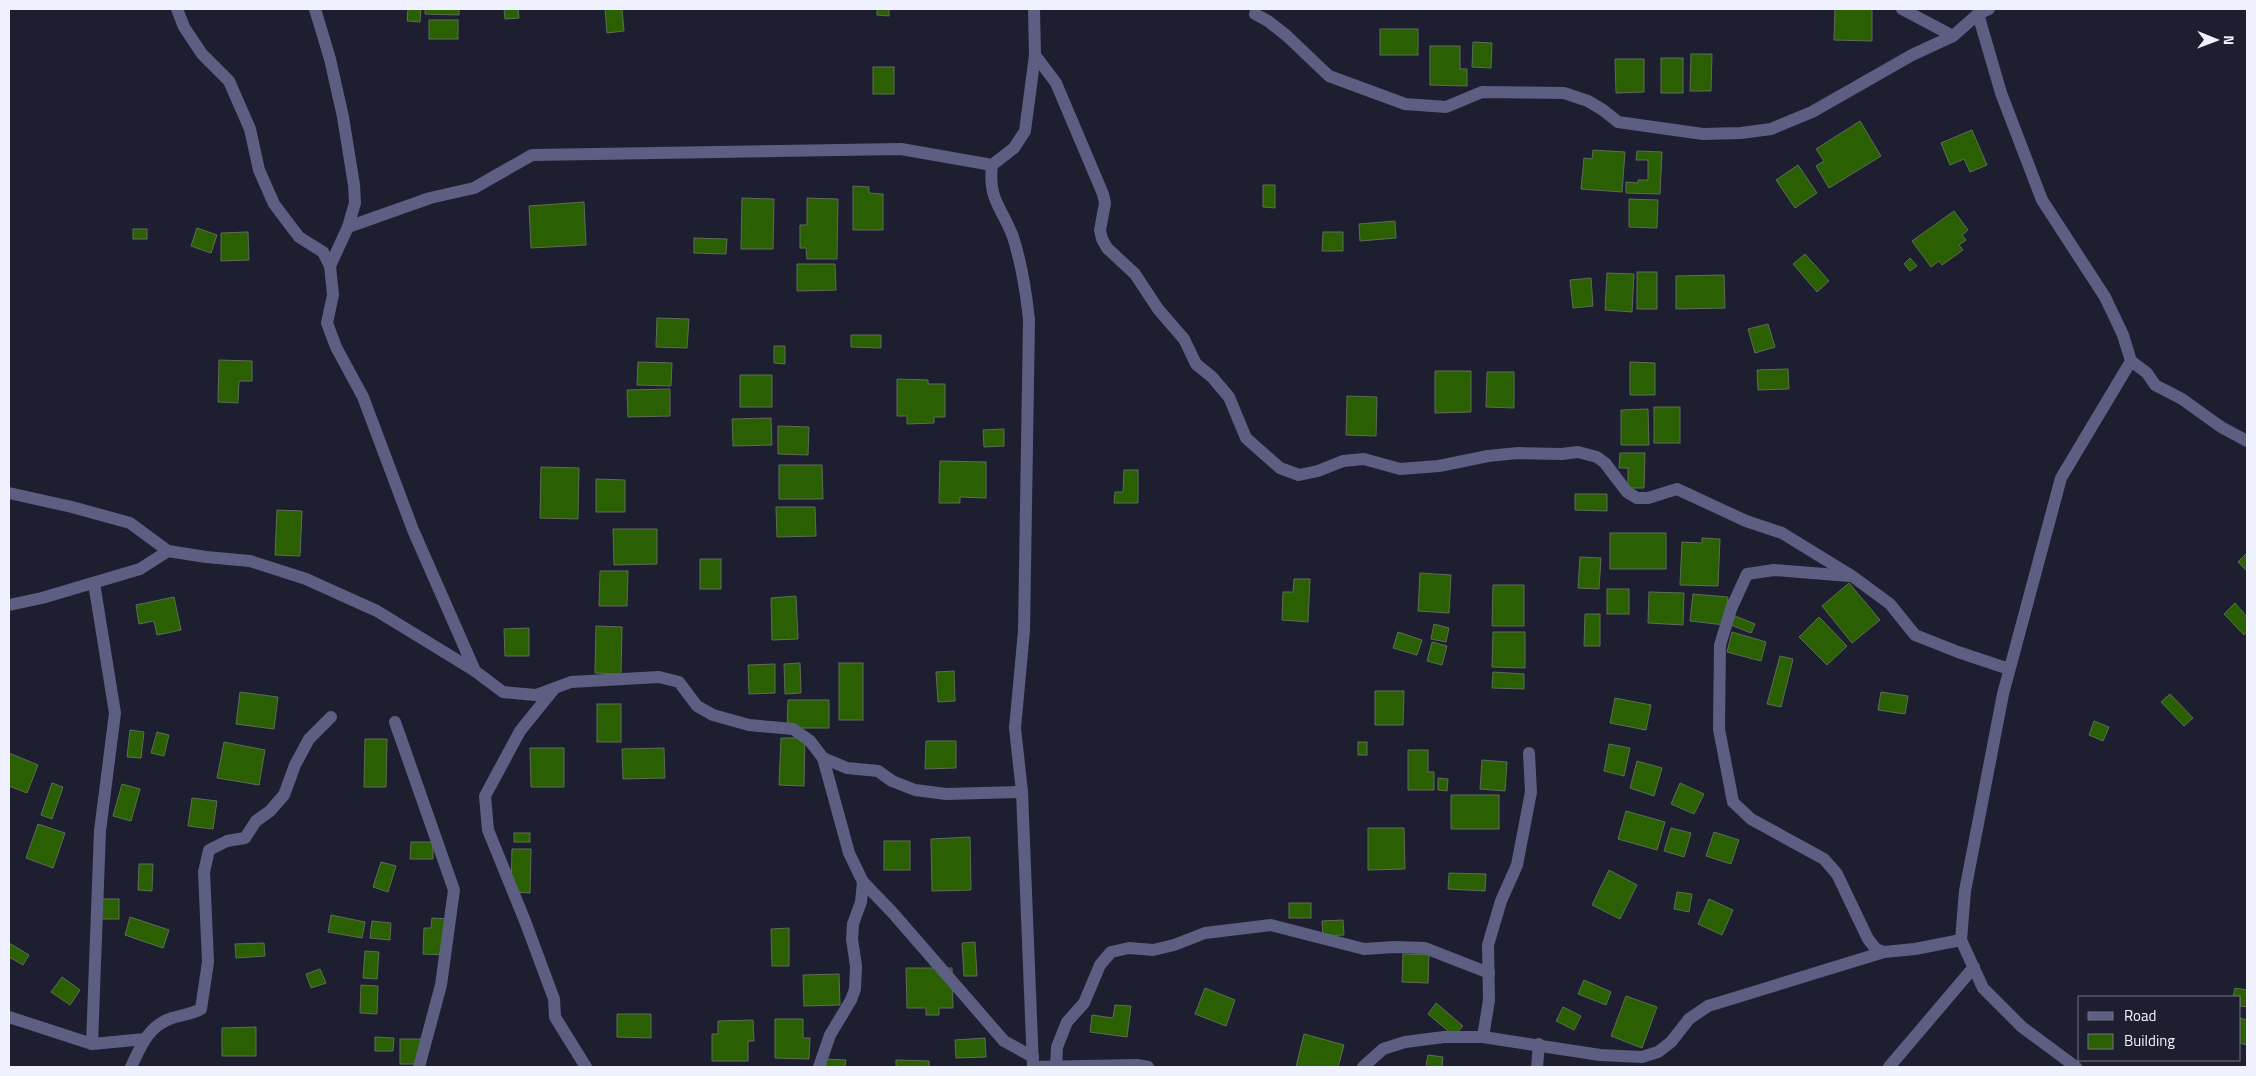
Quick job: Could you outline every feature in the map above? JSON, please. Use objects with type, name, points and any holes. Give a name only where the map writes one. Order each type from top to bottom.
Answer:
[{"type":"street","points":[[177,9],[184,27],[202,54],[229,81],[250,129],[259,170],[274,204],[299,237],[324,252],[330,266],[333,295],[327,323],[336,347],[363,397],[413,530],[475,671]]},
{"type":"street","points":[[315,9],[330,59],[351,156],[355,203],[348,227],[330,266]]},
{"type":"street","points":[[1033,1064],[1026,935],[1022,792],[1015,728],[1024,631],[1029,320],[1025,278],[1012,235],[993,198],[990,182],[992,165],[1014,148],[1025,131],[1035,55],[1034,9]]},
{"type":"street","points":[[1902,9],[1953,36]]},
{"type":"street","points":[[1255,14],[1268,20],[1288,36],[1329,76],[1405,104],[1446,107],[1482,92],[1564,93],[1588,100],[1618,122],[1703,134],[1741,133],[1771,129],[1812,112],[1912,55],[1953,36],[1983,11],[2001,92],[2042,200],[2105,297],[2123,335],[2131,361],[2147,373],[2155,385],[2182,399],[2220,427],[2247,442]]},
{"type":"street","points":[[1035,55],[1056,83],[1103,194],[1105,204],[1100,230],[1104,244],[1135,274],[1158,309],[1184,339],[1196,364],[1212,377],[1228,397],[1246,438],[1280,468],[1298,475],[1318,471],[1343,461],[1364,459],[1400,469],[1439,466],[1488,456],[1518,453],[1562,454],[1578,452],[1597,457],[1605,463],[1627,492],[1637,498],[1648,498],[1677,489],[1685,491],[1746,521],[1782,533],[1852,576],[1890,604],[1915,635],[2009,669]]},
{"type":"street","points":[[348,227],[430,198],[474,188],[532,155],[901,149],[992,165]]},
{"type":"street","points":[[2076,1067],[2022,1027],[1983,988],[1961,940],[1965,891],[1973,844],[2009,669],[2061,478],[2131,361]]},
{"type":"street","points":[[9,493],[72,507],[130,523],[168,551],[250,561],[306,579],[377,611],[475,671],[503,692],[536,695],[571,682],[659,676],[679,682],[697,706],[713,715],[749,725],[794,729],[810,741],[823,758],[849,853],[863,882],[892,912],[1004,1042],[1033,1064],[1056,1066],[1137,1065],[1148,1067]]},
{"type":"street","points":[[9,605],[42,598],[140,569],[168,551]]},
{"type":"street","points":[[1852,576],[1774,570],[1747,574],[1731,608],[1720,645],[1718,729],[1733,802],[1752,819],[1824,859],[1837,874],[1868,939],[1876,949],[1884,952]]},
{"type":"street","points":[[92,1044],[100,831],[115,713],[94,582]]},
{"type":"street","points":[[555,688],[520,731],[485,796],[488,830],[526,921],[554,999],[555,1017],[586,1067]]},
{"type":"street","points":[[131,1067],[153,1027],[171,1018],[193,1013],[201,1009],[208,962],[204,872],[210,850],[227,840],[244,838],[256,821],[270,811],[284,795],[295,765],[309,739],[331,717]]},
{"type":"street","points":[[395,722],[454,890],[441,985],[419,1067]]},
{"type":"street","points":[[1483,1037],[1489,1000],[1488,945],[1501,901],[1517,865],[1531,792],[1529,753]]},
{"type":"street","points":[[823,758],[847,768],[878,771],[892,781],[915,790],[946,794],[1022,792]]},
{"type":"street","points":[[819,1067],[830,1035],[851,1000],[855,989],[856,966],[852,939],[853,924],[861,902],[863,882]]},
{"type":"street","points":[[1056,1066],[1058,1047],[1067,1022],[1084,1003],[1100,966],[1111,952],[1129,948],[1153,950],[1174,945],[1205,933],[1271,925],[1364,949],[1394,947],[1425,948],[1489,973]]},
{"type":"street","points":[[1363,1067],[1383,1049],[1406,1042],[1444,1036],[1483,1037],[1539,1044],[1600,1055],[1642,1058],[1658,1052],[1671,1042],[1689,1019],[1708,1006],[1884,952],[1915,949],[1961,940]]},
{"type":"street","points":[[1889,1067],[1974,967]]},
{"type":"street","points":[[9,1017],[92,1044],[145,1039]]},
{"type":"street","points":[[1537,1067],[1539,1044]]},
{"type":"building","points":[[408,9],[421,9],[420,22],[407,21]]},
{"type":"building","points":[[425,9],[459,9],[459,15],[425,14]]},
{"type":"building","points":[[504,9],[518,9],[519,18],[505,19]]},
{"type":"building","points":[[605,9],[622,9],[624,31],[607,33]]},
{"type":"building","points":[[877,9],[889,9],[889,16],[877,15]]},
{"type":"building","points":[[1835,9],[1872,9],[1872,41],[1834,40]]},
{"type":"building","points":[[429,20],[458,20],[458,39],[429,39]]},
{"type":"building","points":[[1380,29],[1418,29],[1418,55],[1380,55]]},
{"type":"building","points":[[1473,42],[1492,43],[1491,68],[1472,67]]},
{"type":"building","points":[[1430,46],[1460,46],[1460,69],[1467,69],[1467,86],[1430,85]]},
{"type":"building","points":[[1691,54],[1712,54],[1711,91],[1690,91]]},
{"type":"building","points":[[1661,58],[1683,58],[1683,93],[1661,93]]},
{"type":"building","points":[[1615,59],[1644,59],[1644,92],[1616,93]]},
{"type":"building","points":[[873,67],[894,67],[894,94],[873,94]]},
{"type":"building","points":[[1860,121],[1881,156],[1829,188],[1816,166],[1824,161],[1816,149]]},
{"type":"building","points":[[1972,130],[1987,165],[1970,172],[1964,159],[1950,165],[1941,143]]},
{"type":"building","points":[[1593,150],[1625,152],[1622,192],[1581,189],[1584,158],[1592,159]]},
{"type":"building","points":[[1637,151],[1662,152],[1660,194],[1626,193],[1626,182],[1638,183],[1638,180],[1648,180],[1648,160],[1636,160]]},
{"type":"building","points":[[1798,165],[1817,193],[1795,208],[1776,180]]},
{"type":"building","points":[[1263,185],[1275,185],[1275,208],[1263,207]]},
{"type":"building","points":[[853,186],[869,187],[869,193],[883,194],[883,230],[853,230]]},
{"type":"building","points":[[742,198],[774,199],[773,249],[741,249]]},
{"type":"building","points":[[807,198],[838,199],[837,259],[807,259],[806,248],[800,248],[800,225],[807,225]]},
{"type":"building","points":[[1629,199],[1658,200],[1657,228],[1629,227]]},
{"type":"building","points":[[584,202],[586,245],[531,248],[529,206]]},
{"type":"building","points":[[1954,211],[1968,230],[1962,235],[1966,240],[1959,245],[1963,250],[1942,265],[1939,261],[1931,267],[1912,241]]},
{"type":"building","points":[[1395,221],[1396,238],[1360,241],[1359,224]]},
{"type":"building","points":[[197,228],[217,235],[211,253],[191,246]]},
{"type":"building","points":[[133,229],[147,229],[147,239],[133,239]]},
{"type":"building","points":[[248,232],[249,260],[221,261],[221,233]]},
{"type":"building","points":[[1323,232],[1343,232],[1343,251],[1322,251]]},
{"type":"building","points":[[694,238],[727,239],[726,254],[694,253]]},
{"type":"building","points":[[1805,254],[1829,281],[1817,292],[1793,264]]},
{"type":"building","points":[[1910,258],[1917,266],[1910,271],[1904,264]]},
{"type":"building","points":[[797,264],[835,264],[836,290],[797,291]]},
{"type":"building","points":[[1637,272],[1657,272],[1657,309],[1637,309]]},
{"type":"building","points":[[1607,273],[1634,274],[1632,312],[1605,310]]},
{"type":"building","points":[[1724,275],[1725,308],[1676,309],[1676,276]]},
{"type":"building","points":[[1591,278],[1593,306],[1573,308],[1570,280]]},
{"type":"building","points":[[657,318],[689,319],[687,348],[656,347]]},
{"type":"building","points":[[1768,324],[1775,347],[1755,353],[1748,329]]},
{"type":"building","points":[[851,335],[881,335],[881,348],[851,347]]},
{"type":"building","points":[[774,346],[785,346],[785,364],[774,363]]},
{"type":"building","points":[[219,360],[252,361],[252,381],[239,381],[238,403],[218,402]]},
{"type":"building","points":[[638,362],[672,363],[671,386],[637,385]]},
{"type":"building","points":[[1630,362],[1655,363],[1655,395],[1630,395]]},
{"type":"building","points":[[1788,369],[1789,389],[1758,390],[1757,370]]},
{"type":"building","points":[[1435,371],[1471,371],[1471,412],[1435,413]]},
{"type":"building","points":[[1487,372],[1514,372],[1514,408],[1486,407]]},
{"type":"building","points":[[740,375],[772,375],[772,407],[740,407]]},
{"type":"building","points":[[897,379],[928,380],[928,384],[945,384],[945,417],[934,417],[934,423],[907,424],[907,416],[897,416]]},
{"type":"building","points":[[670,389],[670,416],[628,417],[627,390]]},
{"type":"building","points":[[1347,396],[1377,397],[1376,436],[1346,435]]},
{"type":"building","points":[[1654,407],[1680,407],[1680,443],[1654,443]]},
{"type":"building","points":[[1648,409],[1649,445],[1621,445],[1621,410]]},
{"type":"building","points":[[771,418],[772,445],[733,446],[732,419]]},
{"type":"building","points":[[778,426],[809,427],[808,455],[778,454]]},
{"type":"building","points":[[1004,429],[1004,446],[984,447],[983,430]]},
{"type":"building","points":[[1620,453],[1645,453],[1644,488],[1628,488],[1628,468],[1619,468]]},
{"type":"building","points":[[940,461],[986,462],[986,498],[960,497],[960,503],[939,503]]},
{"type":"building","points":[[779,465],[822,465],[823,499],[779,499]]},
{"type":"building","points":[[541,467],[579,468],[578,519],[540,518]]},
{"type":"building","points":[[1124,470],[1138,470],[1138,503],[1114,503],[1115,492],[1123,492]]},
{"type":"building","points":[[596,479],[625,480],[625,512],[596,512]]},
{"type":"building","points":[[1575,494],[1607,494],[1607,511],[1575,510]]},
{"type":"building","points":[[776,507],[815,507],[816,536],[777,537]]},
{"type":"building","points":[[277,510],[302,511],[300,556],[275,555]]},
{"type":"building","points":[[613,529],[657,529],[657,564],[614,565]]},
{"type":"building","points":[[1610,533],[1666,533],[1666,569],[1610,569]]},
{"type":"building","points":[[1702,538],[1720,539],[1718,586],[1680,585],[1682,542],[1702,543]]},
{"type":"building","points":[[2247,553],[2247,571],[2238,562]]},
{"type":"building","points":[[1580,557],[1601,558],[1599,589],[1578,588]]},
{"type":"building","points":[[700,559],[721,559],[721,589],[700,589]]},
{"type":"building","points":[[600,571],[628,571],[627,606],[599,606]]},
{"type":"building","points":[[1420,573],[1451,575],[1449,613],[1418,611]]},
{"type":"building","points":[[1294,579],[1310,579],[1308,622],[1282,620],[1283,592],[1293,592]]},
{"type":"building","points":[[1849,583],[1880,620],[1852,643],[1822,606]]},
{"type":"building","points":[[1493,585],[1524,585],[1524,626],[1492,626]]},
{"type":"building","points":[[1607,589],[1629,589],[1629,614],[1607,614]]},
{"type":"building","points":[[1649,592],[1684,593],[1683,625],[1648,623]]},
{"type":"building","points":[[1693,594],[1728,597],[1725,625],[1690,621]]},
{"type":"building","points":[[796,596],[798,639],[772,640],[771,598]]},
{"type":"building","points":[[174,597],[181,630],[157,635],[154,621],[139,624],[136,605]]},
{"type":"building","points":[[2235,603],[2247,617],[2247,631],[2244,635],[2224,614]]},
{"type":"building","points":[[1585,614],[1600,614],[1600,646],[1584,646]]},
{"type":"building","points":[[1735,616],[1755,624],[1751,633],[1731,625]]},
{"type":"building","points":[[1819,617],[1847,646],[1827,665],[1799,637]]},
{"type":"building","points":[[1434,624],[1449,628],[1446,642],[1431,639]]},
{"type":"building","points":[[596,626],[622,627],[621,674],[595,673]]},
{"type":"building","points":[[529,628],[529,656],[505,656],[504,629]]},
{"type":"building","points":[[1398,632],[1422,640],[1417,655],[1393,648]]},
{"type":"building","points":[[1493,632],[1525,632],[1525,668],[1492,667]]},
{"type":"building","points":[[1732,632],[1766,642],[1761,661],[1727,652]]},
{"type":"building","points":[[1432,642],[1447,646],[1442,665],[1427,661]]},
{"type":"building","points":[[1780,656],[1793,659],[1781,707],[1767,704]]},
{"type":"building","points":[[800,663],[801,693],[785,694],[784,664]]},
{"type":"building","points":[[839,663],[863,663],[863,720],[839,720]]},
{"type":"building","points":[[775,664],[775,693],[749,694],[748,665]]},
{"type":"building","points":[[954,671],[955,701],[938,702],[936,672]]},
{"type":"building","points":[[1493,672],[1524,674],[1524,689],[1492,688]]},
{"type":"building","points":[[1375,691],[1404,691],[1403,725],[1375,725]]},
{"type":"building","points":[[240,692],[278,697],[274,729],[236,724]]},
{"type":"building","points":[[1881,692],[1908,696],[1905,714],[1878,710]]},
{"type":"building","points":[[2170,694],[2193,718],[2184,726],[2161,702]]},
{"type":"building","points":[[1615,698],[1651,705],[1646,730],[1610,723]]},
{"type":"building","points":[[788,700],[829,700],[829,728],[787,728]]},
{"type":"building","points":[[597,704],[621,704],[621,742],[597,742]]},
{"type":"building","points":[[2094,721],[2109,727],[2103,741],[2089,735]]},
{"type":"building","points":[[130,730],[144,732],[141,758],[127,757]]},
{"type":"building","points":[[157,732],[169,735],[164,756],[151,753]]},
{"type":"building","points":[[781,738],[805,738],[804,786],[779,785]]},
{"type":"building","points":[[365,739],[387,739],[386,787],[364,787]]},
{"type":"building","points":[[926,741],[956,741],[956,768],[925,769]]},
{"type":"building","points":[[224,742],[265,750],[259,785],[217,778]]},
{"type":"building","points":[[1358,742],[1367,742],[1367,755],[1358,755]]},
{"type":"building","points":[[1609,744],[1630,748],[1624,776],[1604,771]]},
{"type":"building","points":[[530,748],[564,748],[564,787],[531,787]]},
{"type":"building","points":[[664,748],[665,778],[623,779],[622,749]]},
{"type":"building","points":[[1408,750],[1428,750],[1428,772],[1434,772],[1434,790],[1408,790]]},
{"type":"building","points":[[9,753],[38,765],[27,793],[9,786]]},
{"type":"building","points":[[1482,760],[1507,762],[1505,791],[1480,789]]},
{"type":"building","points":[[1637,761],[1662,768],[1654,796],[1630,788]]},
{"type":"building","points":[[1438,778],[1448,779],[1447,791],[1438,790]]},
{"type":"building","points":[[52,783],[63,787],[52,819],[41,815]]},
{"type":"building","points":[[1680,783],[1704,794],[1694,814],[1671,804]]},
{"type":"building","points":[[122,784],[140,789],[131,821],[113,816]]},
{"type":"building","points":[[1451,795],[1499,795],[1499,829],[1451,829]]},
{"type":"building","points":[[192,798],[217,801],[213,829],[188,826]]},
{"type":"building","points":[[1626,811],[1665,822],[1657,850],[1618,839]]},
{"type":"building","points":[[38,824],[65,833],[53,868],[26,858]]},
{"type":"building","points":[[1368,828],[1404,828],[1405,869],[1368,870]]},
{"type":"building","points":[[1671,828],[1691,833],[1684,857],[1664,851]]},
{"type":"building","points":[[1714,832],[1739,840],[1731,864],[1706,856]]},
{"type":"building","points":[[514,833],[530,833],[530,842],[514,842]]},
{"type":"building","points":[[970,837],[971,890],[932,891],[931,839]]},
{"type":"building","points":[[884,841],[910,841],[910,870],[884,870]]},
{"type":"building","points":[[411,842],[433,842],[433,859],[410,859]]},
{"type":"building","points":[[512,849],[531,849],[530,893],[511,892]]},
{"type":"building","points":[[381,862],[396,866],[388,892],[373,887]]},
{"type":"building","points":[[139,864],[153,864],[152,891],[138,890]]},
{"type":"building","points":[[1609,870],[1637,885],[1620,919],[1592,905]]},
{"type":"building","points":[[1449,873],[1486,874],[1485,891],[1448,889]]},
{"type":"building","points":[[1677,892],[1692,894],[1689,912],[1674,909]]},
{"type":"building","points":[[101,899],[119,899],[119,919],[101,919]]},
{"type":"building","points":[[1709,899],[1733,910],[1722,935],[1698,924]]},
{"type":"building","points":[[1289,903],[1311,903],[1311,918],[1289,918]]},
{"type":"building","points":[[331,915],[365,922],[362,938],[328,932]]},
{"type":"building","points":[[130,917],[169,930],[163,948],[125,935]]},
{"type":"building","points":[[432,918],[449,919],[447,955],[423,954],[424,928],[431,928]]},
{"type":"building","points":[[1343,920],[1344,935],[1323,936],[1322,921]]},
{"type":"building","points":[[372,921],[391,923],[390,940],[370,938]]},
{"type":"building","points":[[789,928],[789,966],[772,966],[771,929]]},
{"type":"building","points":[[975,942],[977,976],[964,976],[962,943]]},
{"type":"building","points":[[9,943],[29,955],[23,965],[9,957]]},
{"type":"building","points":[[264,943],[265,956],[236,958],[235,944]]},
{"type":"building","points":[[365,951],[379,952],[377,979],[363,978]]},
{"type":"building","points":[[1403,954],[1429,955],[1428,983],[1402,982]]},
{"type":"building","points":[[906,968],[952,968],[953,1008],[939,1008],[939,1015],[926,1015],[926,1008],[907,1008]]},
{"type":"building","points":[[320,969],[326,983],[311,988],[306,974]]},
{"type":"building","points":[[839,974],[840,1005],[804,1006],[803,975]]},
{"type":"building","points":[[62,977],[80,990],[70,1005],[51,992]]},
{"type":"building","points":[[1584,980],[1611,992],[1606,1005],[1578,994]]},
{"type":"building","points":[[361,985],[378,986],[377,1014],[360,1013]]},
{"type":"building","points":[[1205,988],[1235,1000],[1226,1026],[1195,1014]]},
{"type":"building","points":[[2235,988],[2247,990],[2247,1007],[2241,1006],[2241,996],[2233,996]]},
{"type":"building","points":[[1626,996],[1657,1007],[1642,1048],[1611,1036]]},
{"type":"building","points":[[1436,1003],[1463,1026],[1454,1036],[1428,1014]]},
{"type":"building","points":[[1115,1005],[1131,1006],[1127,1037],[1090,1032],[1092,1015],[1113,1018]]},
{"type":"building","points":[[1563,1007],[1581,1016],[1574,1030],[1556,1021]]},
{"type":"building","points":[[617,1014],[651,1014],[651,1038],[617,1037]]},
{"type":"building","points":[[2241,1018],[2247,1020],[2247,1045],[2241,1043]]},
{"type":"building","points":[[775,1019],[803,1019],[803,1038],[810,1038],[809,1059],[775,1058]]},
{"type":"building","points":[[753,1020],[754,1041],[748,1041],[748,1061],[712,1061],[712,1034],[718,1034],[718,1021]]},
{"type":"building","points":[[256,1027],[256,1056],[222,1056],[222,1028]]},
{"type":"building","points":[[1304,1034],[1344,1045],[1338,1067],[1296,1067]]},
{"type":"building","points":[[375,1037],[394,1038],[393,1051],[375,1051]]},
{"type":"building","points":[[985,1038],[986,1057],[956,1058],[955,1040]]},
{"type":"building","points":[[400,1039],[425,1039],[425,1064],[400,1064]]},
{"type":"building","points":[[1428,1055],[1443,1057],[1442,1067],[1426,1067]]},
{"type":"building","points":[[825,1059],[846,1060],[845,1067],[824,1067]]},
{"type":"building","points":[[896,1060],[929,1061],[929,1067],[896,1067]]}]
